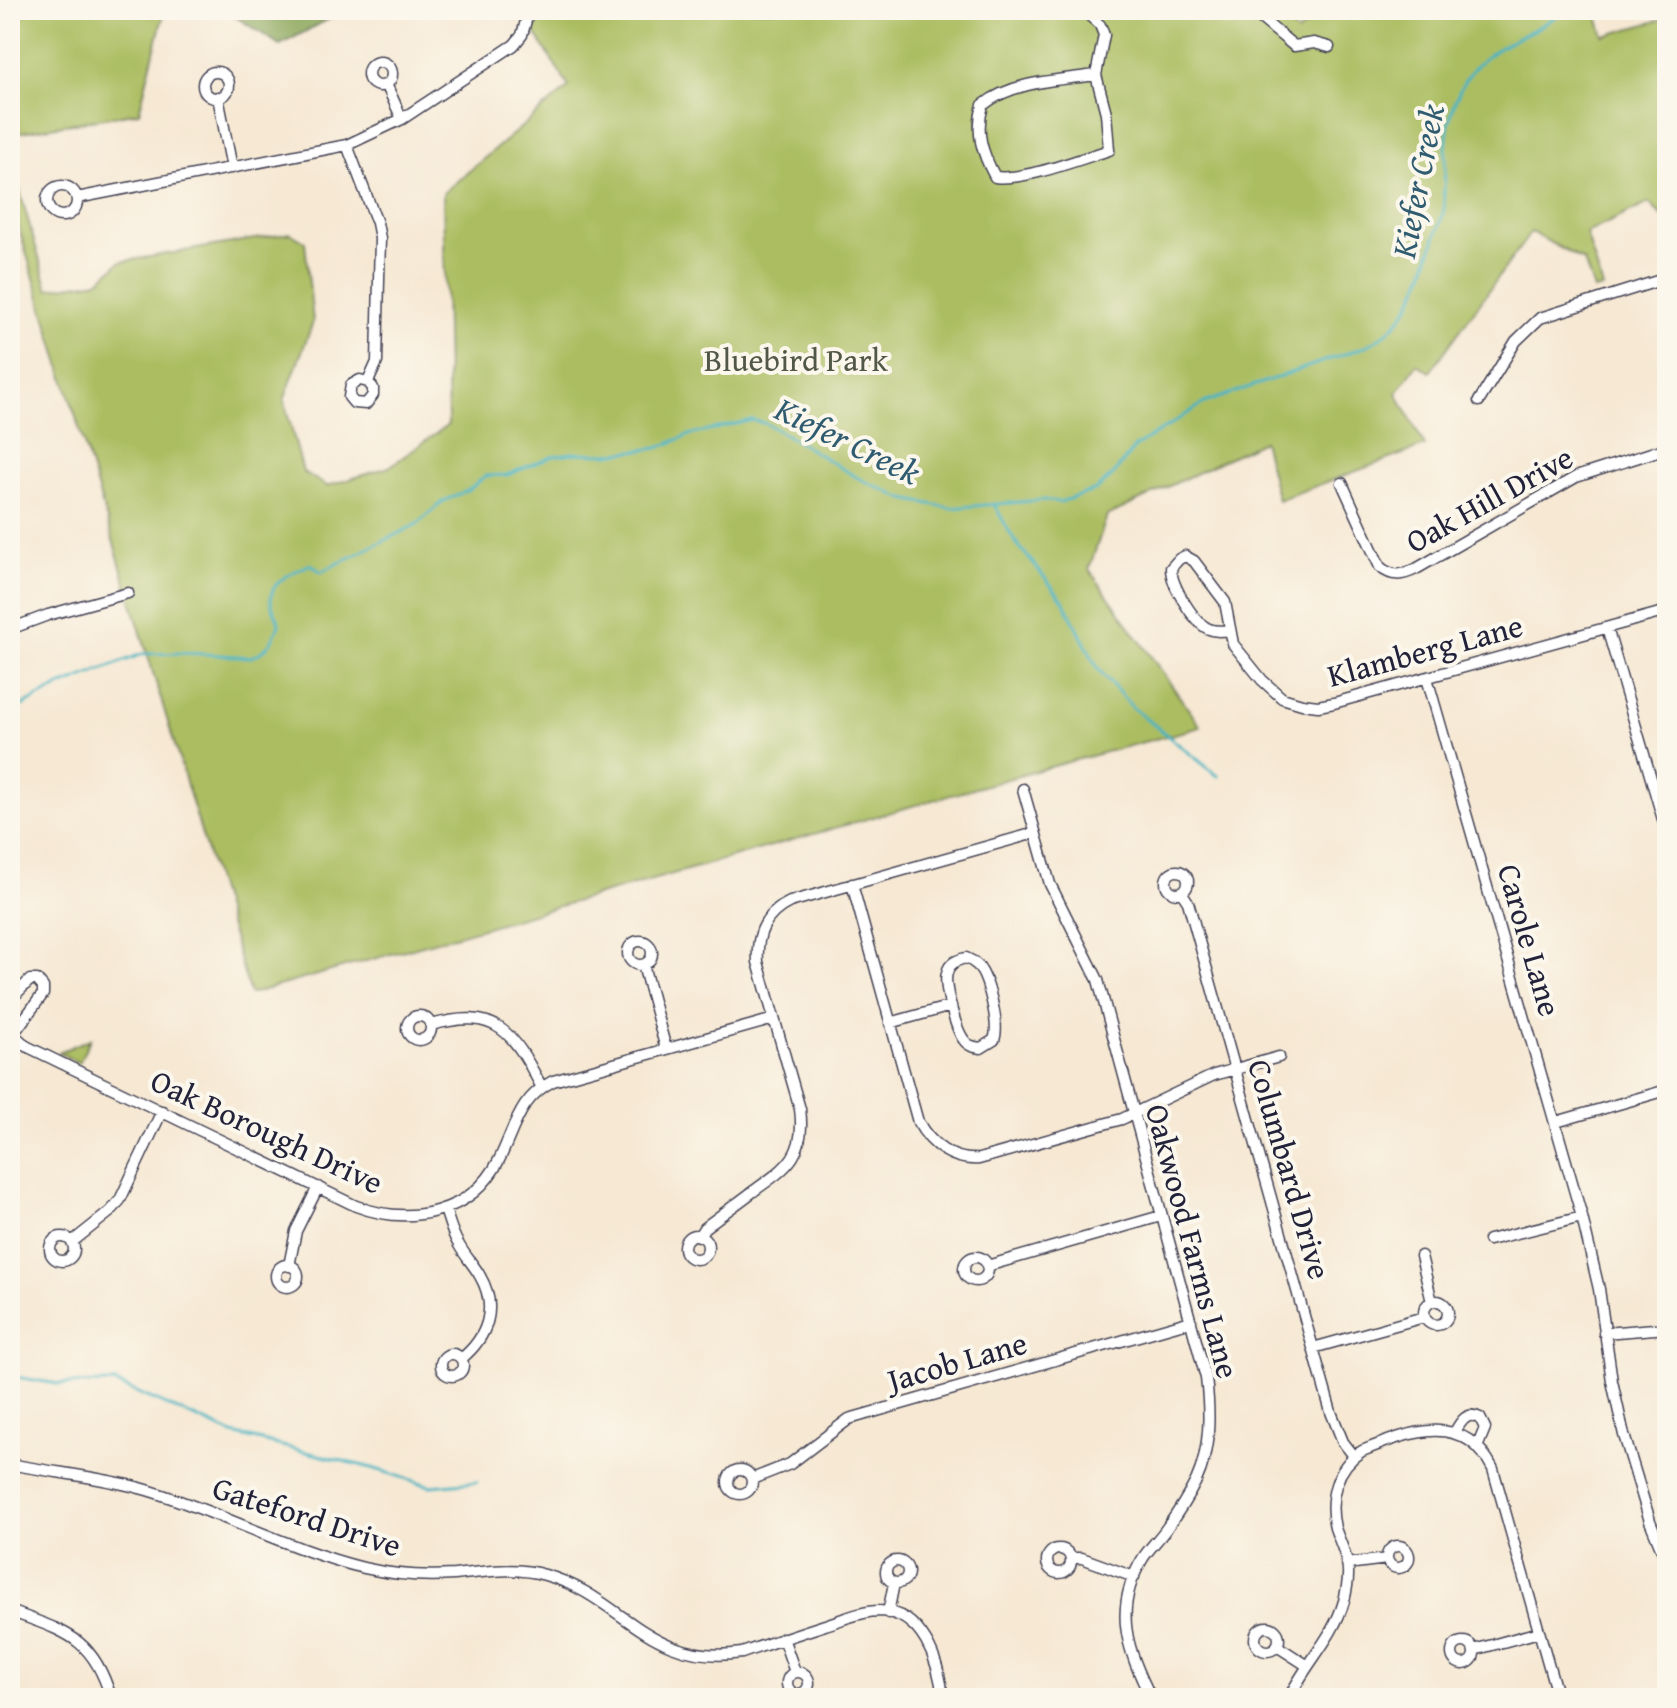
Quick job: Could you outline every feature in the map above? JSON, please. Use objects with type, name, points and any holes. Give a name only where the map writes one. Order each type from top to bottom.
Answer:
[{"type":"street","points":[[77,198],[347,145],[402,119],[514,45],[522,35],[529,10]]},
{"type":"street","points":[[1083,10],[1100,25],[1104,35],[1096,75],[1106,113],[1109,150],[1005,179],[995,177],[978,132],[983,105],[993,96],[1018,88],[1096,75]]},
{"type":"street","points":[[1251,10],[1294,46],[1314,43],[1329,47]]},
{"type":"street","points":[[386,84],[402,119]]},
{"type":"street","points":[[218,97],[232,168]]},
{"type":"street","points":[[347,145],[380,238],[377,362],[368,382]]},
{"type":"street","points":[[1479,401],[1516,341],[1540,318],[1667,278]]},
{"type":"street","points":[[360,380],[368,382],[373,388],[372,399],[362,405],[354,403],[349,397],[351,385],[360,380]]},
{"type":"street","name":"Oak Hill Drive","points":[[1342,483],[1380,567],[1393,575],[1400,575],[1416,569],[1576,477],[1667,448]]},
{"type":"street","name":"Klamberg Lane","points":[[1229,630],[1215,631],[1201,624],[1175,588],[1171,568],[1179,559],[1185,556],[1194,561],[1225,602],[1233,644],[1262,680],[1282,698],[1318,706],[1667,611]]},
{"type":"street","points":[[10,629],[128,593]]},
{"type":"street","points":[[1607,628],[1667,833]]},
{"type":"street","name":"Carole Lane","points":[[1427,678],[1582,1217],[1599,1289],[1612,1381],[1632,1468],[1667,1562]]},
{"type":"street","name":"Oakwood Farms Lane","points":[[1023,789],[1056,899],[1098,980],[1206,1378],[1208,1435],[1196,1481],[1166,1530],[1144,1557],[1125,1600],[1125,1621],[1135,1665],[1151,1698]]},
{"type":"street","points":[[699,1236],[704,1228],[786,1168],[800,1142],[800,1109],[758,962],[757,945],[762,927],[770,915],[780,907],[852,884],[1035,833]]},
{"type":"street","points":[[852,884],[918,1122],[934,1143],[956,1157],[979,1159],[1133,1115],[1214,1075],[1279,1057]]},
{"type":"street","name":"Columbard Drive","points":[[1182,893],[1188,902],[1337,1429],[1354,1456]]},
{"type":"street","points":[[966,958],[983,974],[997,1022],[994,1040],[981,1048],[969,1045],[962,1037],[951,1006],[947,972],[954,962],[966,958]]},
{"type":"street","points":[[643,965],[666,1049]]},
{"type":"street","name":"Oak Borough Drive","points":[[10,1000],[30,980],[37,980],[43,987],[41,998],[12,1033],[26,1046],[356,1206],[384,1215],[410,1217],[445,1209],[461,1201],[489,1176],[524,1102],[541,1086]]},
{"type":"street","points":[[890,1023],[951,1006]]},
{"type":"street","points":[[431,1025],[451,1019],[473,1018],[496,1025],[521,1050],[541,1086],[774,1019]]},
{"type":"street","points":[[1556,1122],[1667,1090]]},
{"type":"street","points":[[72,1242],[120,1200],[162,1111]]},
{"type":"street","points":[[289,1266],[296,1231],[318,1187]]},
{"type":"street","points":[[445,1209],[457,1242],[482,1278],[490,1302],[486,1328],[474,1348],[461,1359]]},
{"type":"street","points":[[987,1266],[1161,1216]]},
{"type":"street","points":[[1489,1240],[1582,1217]]},
{"type":"street","points":[[1421,1256],[1432,1302]]},
{"type":"street","points":[[1432,1302],[1440,1302],[1447,1307],[1447,1319],[1441,1325],[1433,1325],[1424,1317],[1426,1306],[1432,1302]]},
{"type":"street","points":[[1313,1348],[1424,1317]]},
{"type":"street","name":"Jacob Lane","points":[[752,1479],[790,1464],[849,1419],[1191,1321]]},
{"type":"street","points":[[1604,1333],[1667,1328]]},
{"type":"street","points":[[1455,1432],[1464,1418],[1471,1415],[1480,1418],[1485,1428],[1478,1445]]},
{"type":"street","points":[[1289,1698],[1338,1619],[1346,1593],[1347,1564],[1336,1529],[1332,1501],[1340,1474],[1354,1456],[1371,1447],[1419,1432],[1455,1432],[1478,1445],[1493,1469],[1558,1698]]},
{"type":"street","name":"Gateford Drive","points":[[10,1464],[144,1490],[363,1568],[428,1576],[512,1570],[545,1575],[583,1593],[666,1645],[687,1651],[725,1655],[742,1653],[861,1613],[888,1613]]},
{"type":"street","points":[[1071,1558],[1082,1558],[1134,1577]]},
{"type":"street","points":[[1347,1564],[1387,1559]]},
{"type":"street","points":[[894,1583],[888,1613],[902,1619],[925,1638],[933,1652],[943,1698]]},
{"type":"street","points":[[10,1611],[68,1633],[78,1640],[99,1666],[111,1698]]},
{"type":"street","points":[[1474,1650],[1539,1632]]},
{"type":"street","points":[[783,1638],[795,1672]]},
{"type":"street","points":[[1277,1646],[1308,1666]]},
{"type":"street","points":[[516,1698],[534,1698]]},
{"type":"green space","points":[[31,10],[189,10],[163,16],[139,112],[10,134],[10,24]]},
{"type":"green space","points":[[225,10],[346,10],[280,45]]},
{"type":"green space","name":"Bluebird Park","points":[[532,10],[1274,10],[1298,33],[1320,10],[1596,10],[1604,36],[1667,18],[1667,221],[1649,203],[1586,233],[1603,288],[1594,290],[1584,261],[1531,232],[1430,372],[1417,364],[1397,393],[1425,446],[1278,500],[1263,441],[1107,516],[1089,569],[1201,727],[250,994],[10,199],[10,157],[48,289],[98,281],[120,262],[290,233],[305,242],[313,322],[284,400],[303,472],[327,486],[389,467],[448,425],[443,193],[569,87],[530,25]]},
{"type":"green space","points":[[90,1039],[79,1063],[59,1053],[59,1052]]},
{"type":"waterway","name":"Kiefer Creek","points":[[10,712],[58,687],[142,654],[257,655],[269,645],[279,625],[272,605],[272,594],[274,587],[285,577],[311,564],[321,572],[419,523],[442,502],[470,489],[485,476],[507,475],[553,456],[658,448],[689,435],[752,420],[780,431],[858,478],[904,499],[951,508],[1043,500],[1060,502],[1096,490],[1112,476],[1135,447],[1204,403],[1359,349],[1387,332],[1398,321],[1421,282],[1443,214],[1448,133],[1459,92],[1466,79],[1487,57],[1565,10]]},
{"type":"waterway","points":[[995,506],[1014,540],[1063,600],[1098,669],[1133,708],[1218,776]]},
{"type":"waterway","points":[[10,1376],[58,1384],[115,1383],[233,1434],[372,1468],[431,1486],[477,1482]]}]
